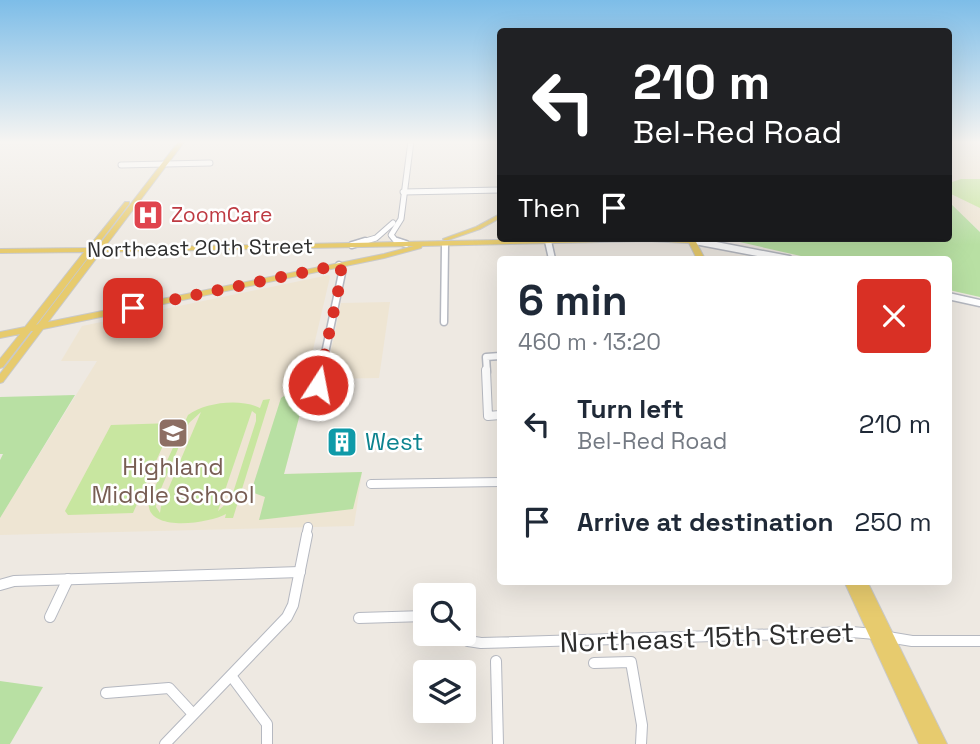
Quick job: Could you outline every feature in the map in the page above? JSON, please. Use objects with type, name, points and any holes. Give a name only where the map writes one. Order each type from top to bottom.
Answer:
[{"type":"main road","points":[[0,365],[152,176]]},
{"type":"main road","points":[[0,335],[380,256],[465,232],[497,217]]},
{"type":"main road","points":[[380,256],[482,224]]},
{"type":"main road","points":[[465,232],[462,237],[469,242]]},
{"type":"main road","points":[[430,243],[445,245],[511,242]]},
{"type":"main road","name":"Northeast 20th Street","points":[[0,253],[511,242]]},
{"type":"main road","points":[[0,380],[93,251]]},
{"type":"main road","points":[[855,585],[940,744]]},
{"type":"main road","points":[[862,585],[926,744]]},
{"type":"street","points":[[406,176],[401,219],[391,237],[406,244]]},
{"type":"street","points":[[403,192],[497,190]]},
{"type":"street","points":[[349,246],[379,236],[400,214]]},
{"type":"street","points":[[709,242],[776,256]]},
{"type":"street","points":[[444,321],[445,245]]},
{"type":"street","points":[[318,385],[342,273],[339,265]]},
{"type":"street","points":[[952,297],[980,303]]},
{"type":"street","points":[[497,356],[486,357],[488,416],[497,415]]},
{"type":"street","points":[[371,484],[497,482]]},
{"type":"street","points":[[165,744],[287,617],[293,605],[308,527]]},
{"type":"street","points":[[0,585],[14,581],[300,572]]},
{"type":"street","points":[[50,617],[68,579]]},
{"type":"street","points":[[359,618],[413,616]]},
{"type":"street","name":"Northeast 15th Street","points":[[476,642],[851,632],[912,641],[980,641]]},
{"type":"street","points":[[496,661],[498,744]]},
{"type":"street","points":[[594,663],[631,662],[642,725],[641,744]]},
{"type":"street","points":[[232,677],[267,724],[267,744]]},
{"type":"street","points":[[106,693],[169,688],[193,714]]},
{"type":"shaded area","points":[[952,176],[980,176],[980,231],[952,207]]},
{"type":"shaded area","name":"Highland Middle School","points":[[329,275],[308,371],[309,380],[284,474],[362,472],[354,526],[0,535],[0,485],[21,484],[97,361],[61,361],[82,326]]},
{"type":"shaded area","points":[[390,302],[379,378],[325,379],[341,303]]},
{"type":"green space","points":[[980,179],[980,208],[952,194],[952,182]]},
{"type":"green space","points":[[952,205],[980,232],[980,297],[952,291],[952,256],[801,256],[740,242],[952,242]]},
{"type":"green space","points":[[309,380],[284,474],[362,472],[353,509],[259,520],[265,497],[251,492],[281,398]]},
{"type":"green space","points":[[75,395],[0,518],[0,460],[3,454],[0,454],[0,397]]},
{"type":"green space","points":[[270,399],[233,518],[225,518],[226,514],[206,521],[178,523],[156,518],[150,510],[149,500],[188,415],[213,404],[233,402],[260,408],[263,400]],"holes":[[[252,411],[256,414],[256,421],[231,499],[218,511]],[[201,412],[161,506],[160,513],[156,507],[157,498],[189,423]]]},
{"type":"green space","points":[[173,423],[133,513],[68,515],[65,511],[111,425]]},
{"type":"green space","points":[[0,681],[43,687],[10,744],[0,744]]},
{"type":"place","name":"ZoomCare","points":[[148,215]]},
{"type":"place","name":"Highland Middle School","points":[[173,433]]},
{"type":"place","name":"West","points":[[342,442]]},
{"type":"route","points":[[133,308],[339,265],[342,273],[318,385]]}]
